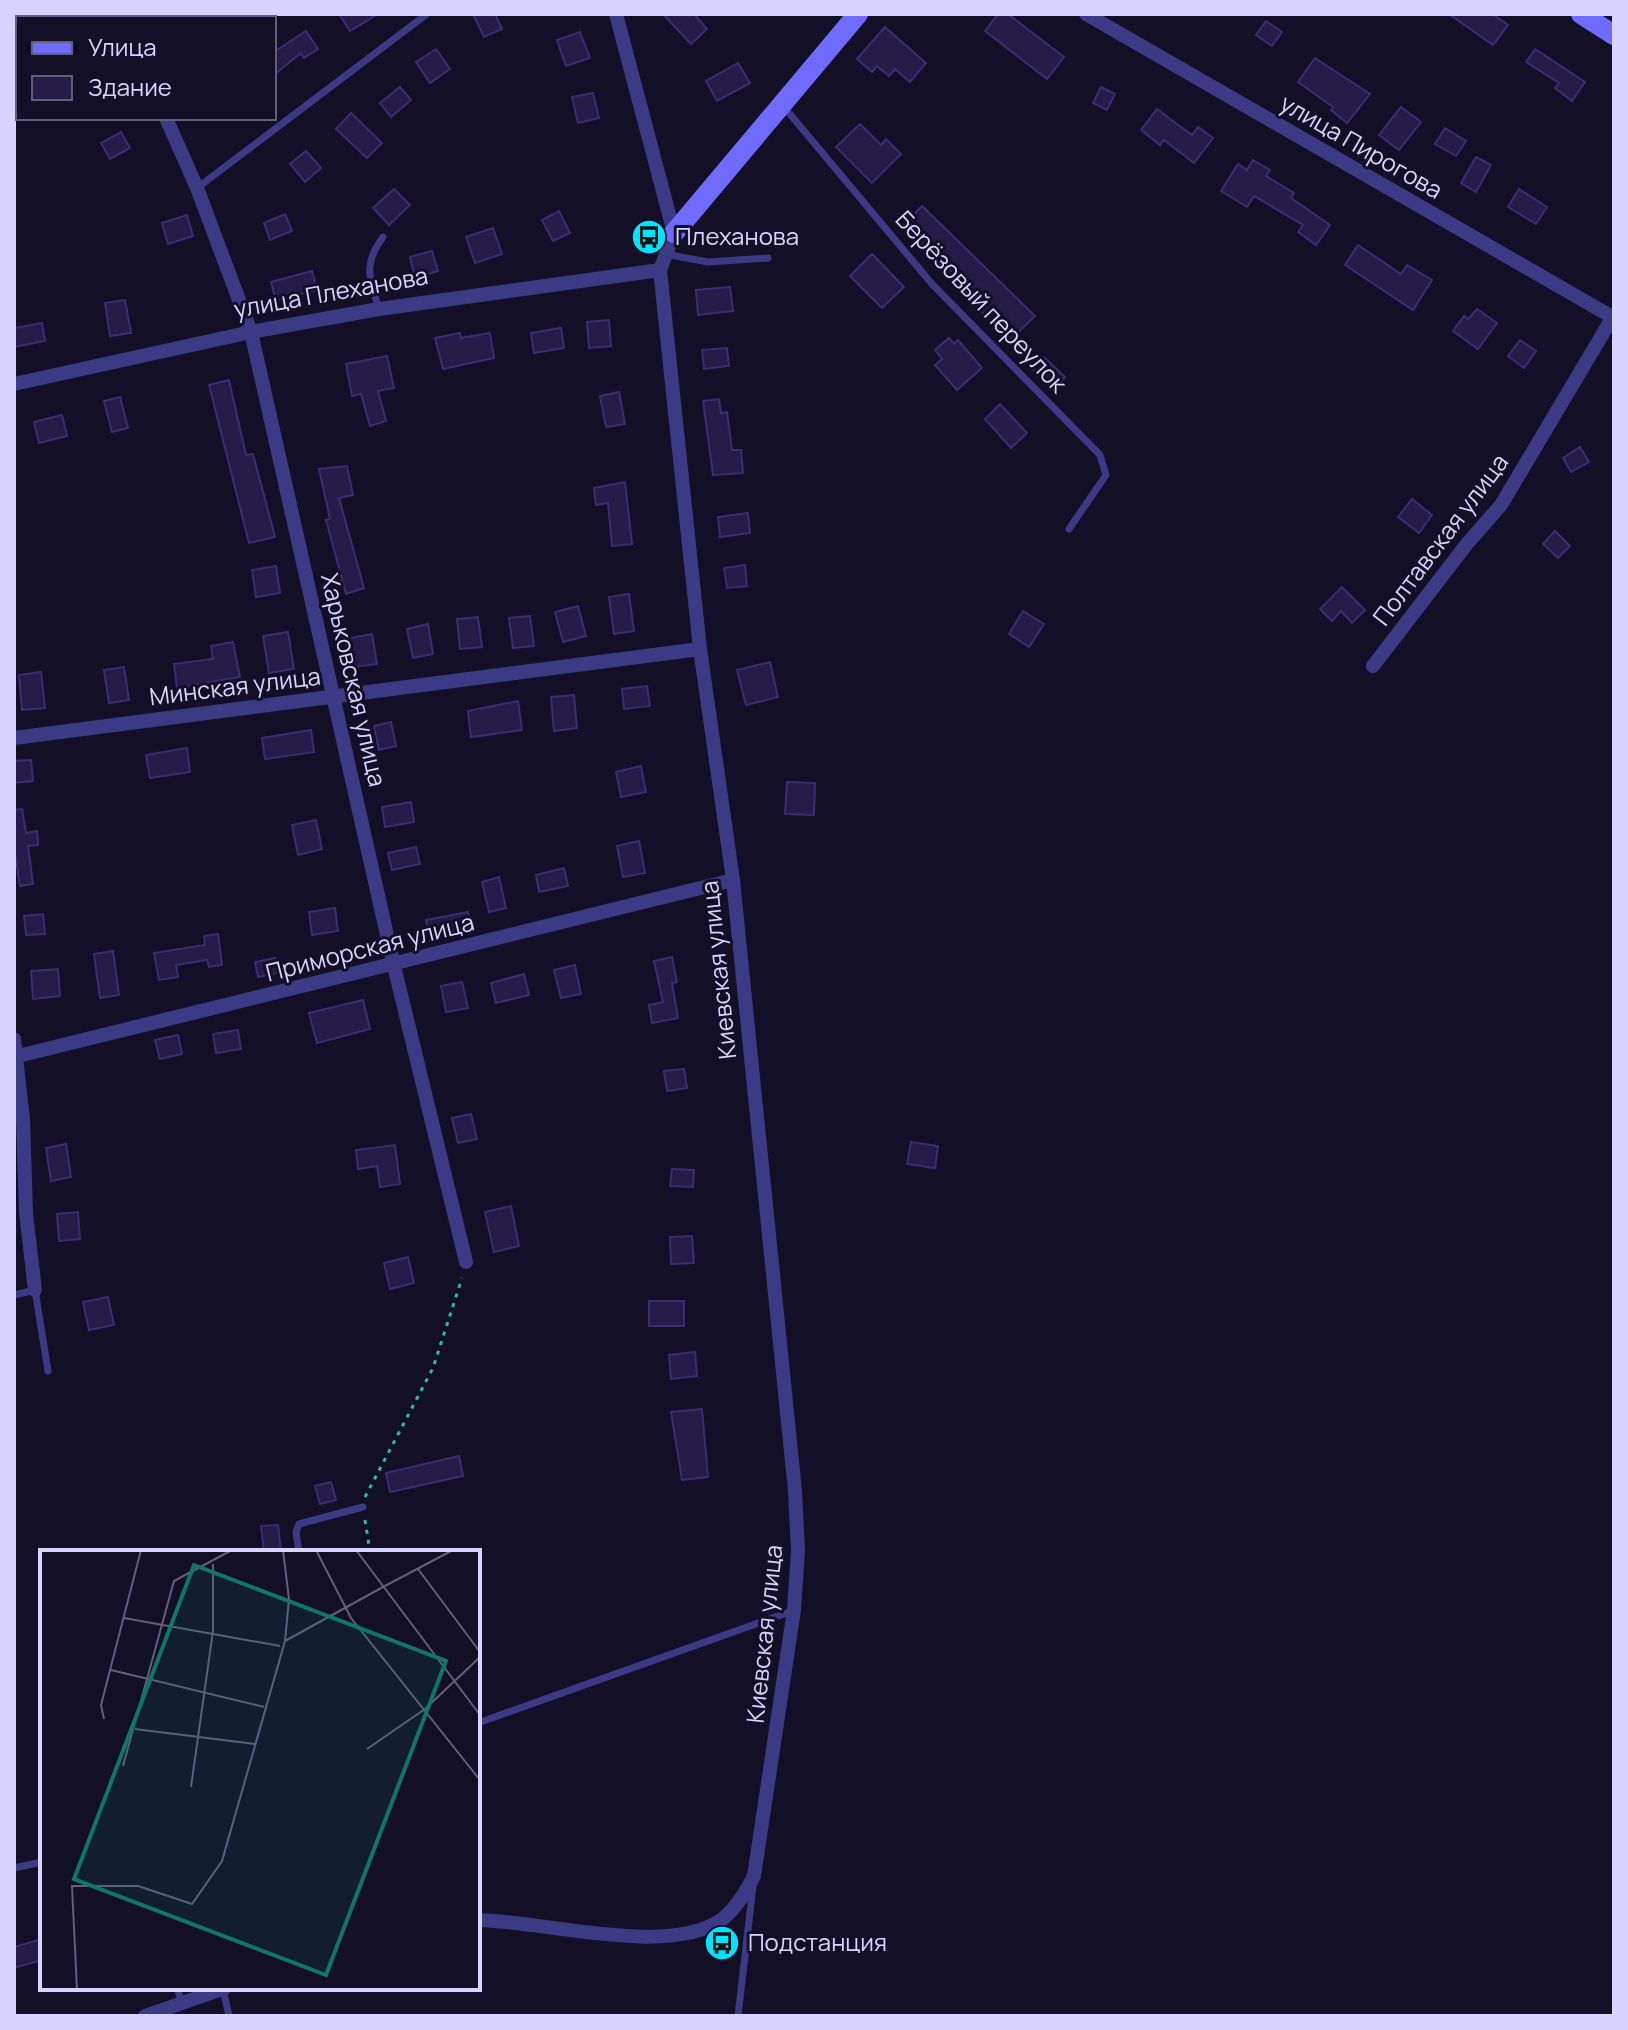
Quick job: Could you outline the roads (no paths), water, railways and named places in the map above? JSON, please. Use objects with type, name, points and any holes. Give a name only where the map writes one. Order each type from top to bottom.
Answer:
[{"type":"street","points":[[616,14],[674,233]]},
{"type":"street","points":[[674,233],[858,14]]},
{"type":"street","name":"улица Пирогова","points":[[1086,14],[1614,317]]},
{"type":"street","points":[[1581,14],[1614,35]]},
{"type":"street","name":"Харьковская улица","points":[[167,120],[197,188],[251,332],[394,966],[466,1262]]},
{"type":"street","name":"Киевская улица","points":[[480,1920],[656,1938],[701,1930],[721,1920],[744,1896],[754,1876],[794,1610],[798,1551],[795,1491],[733,880],[700,649],[660,270],[674,233]]},
{"type":"street","name":"улица Плеханова","points":[[14,384],[251,332],[379,309],[660,270]]},
{"type":"street","name":"Полтавская улица","points":[[1373,666],[1466,545],[1501,505],[1614,317]]},
{"type":"street","name":"Минская улица","points":[[14,738],[700,649]]},
{"type":"street","name":"Приморская улица","points":[[18,1056],[394,966],[733,880]]},
{"type":"street","points":[[14,1039],[18,1056],[26,1213],[35,1290]]},
{"type":"street","points":[[145,2016],[180,1995],[211,1990]]},
{"type":"lane","points":[[197,188],[427,14]]},
{"type":"lane","name":"Берёзовый переулок","points":[[782,105],[932,284],[1100,455],[1106,475],[1069,529]]},
{"type":"lane","points":[[379,309],[368,270],[371,254],[383,237]]},
{"type":"lane","points":[[665,254],[708,262],[768,258]]},
{"type":"lane","points":[[14,1295],[35,1290],[48,1371]]},
{"type":"lane","points":[[299,1550],[296,1532],[299,1524],[363,1507]]},
{"type":"lane","points":[[480,1722],[794,1610]]},
{"type":"lane","points":[[14,1868],[40,1862]]},
{"type":"lane","points":[[738,2016],[754,1876]]},
{"type":"lane","points":[[224,1990],[229,2016]]},
{"type":"place","name":"Плеханова","points":[[649,237]]},
{"type":"place","name":"Подстанция","points":[[722,1943]]}]
